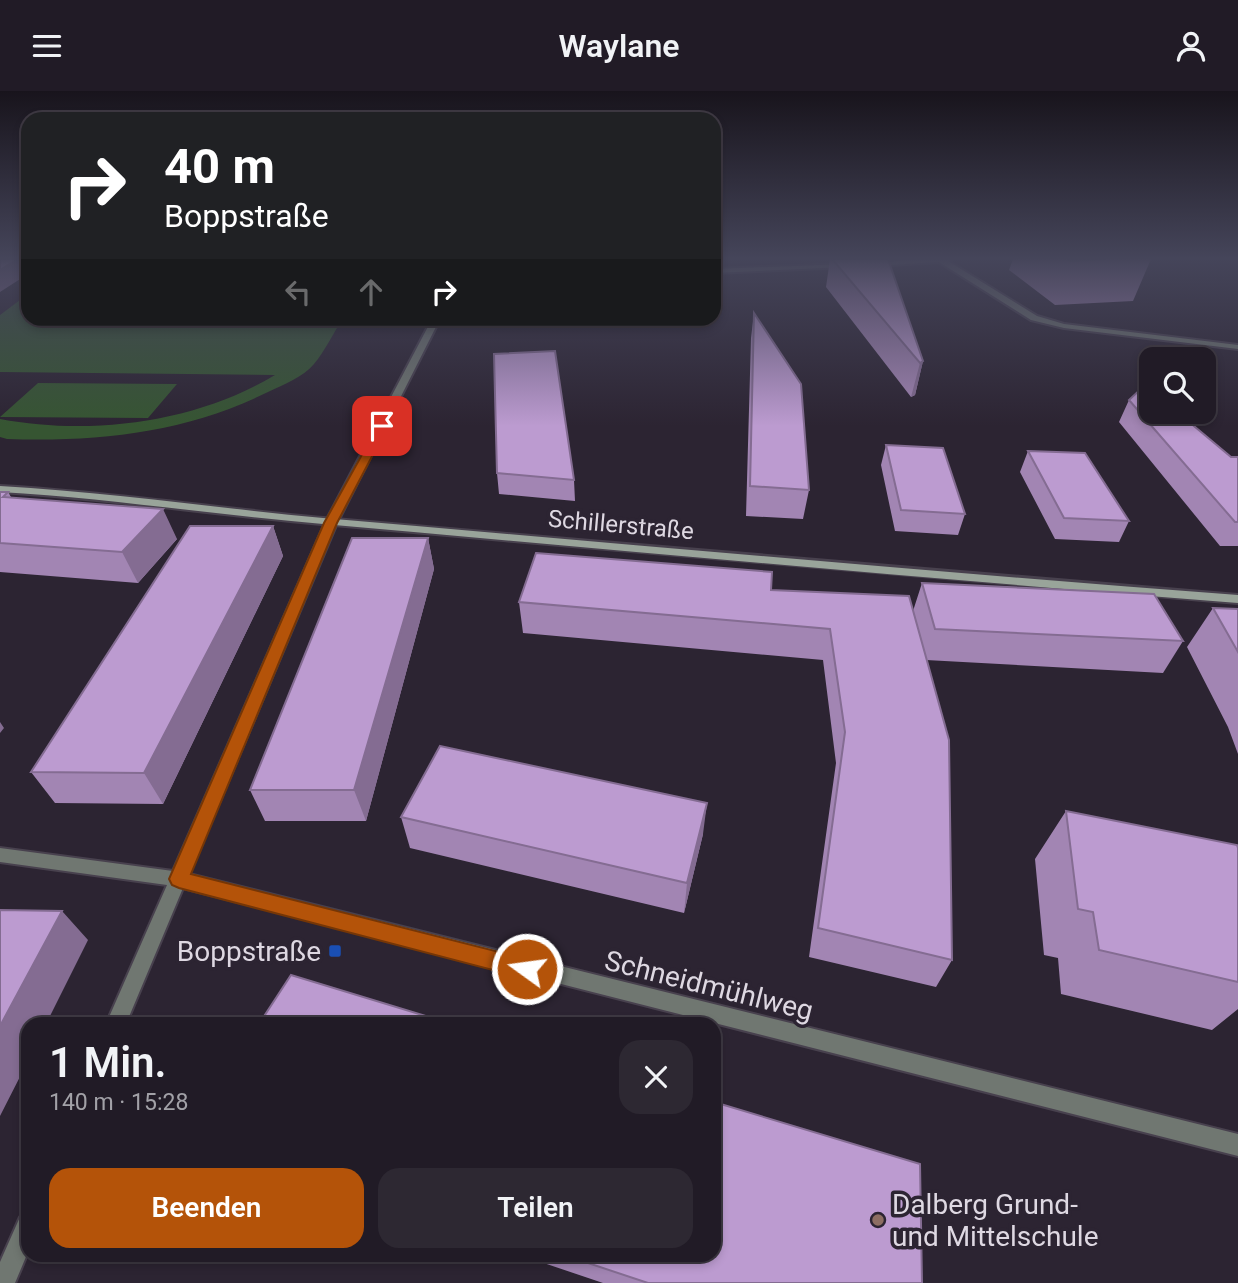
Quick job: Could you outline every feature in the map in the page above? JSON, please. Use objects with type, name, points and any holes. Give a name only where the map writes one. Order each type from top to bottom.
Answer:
[{"type":"main road","name":"Schillerstraße","points":[[0,489],[139,500],[331,523],[398,526],[876,571],[1238,599]]},
{"type":"street","points":[[1029,315],[1064,326],[1238,347]]},
{"type":"street","points":[[119,1017],[331,523],[433,326]]},
{"type":"street","name":"Schneidmühlweg","points":[[0,855],[179,879],[1238,1145]]},
{"type":"street","points":[[3,1283],[21,1241]]},
{"type":"green space","points":[[0,315],[21,315],[21,326],[339,326],[314,364],[299,377],[237,406],[205,417],[173,426],[108,436],[7,439],[0,437],[0,419],[70,426],[142,421],[211,405],[275,375],[0,372]]},
{"type":"green space","points":[[38,383],[177,384],[148,418],[0,417]]},
{"type":"building","points":[[755,315],[801,384],[809,490],[750,486]]},
{"type":"building","points":[[879,315],[907,315],[923,361],[920,363]]},
{"type":"building","points":[[555,351],[574,480],[497,473],[494,354]]},
{"type":"building","points":[[1139,391],[1139,412],[1129,400]]},
{"type":"building","points":[[1150,424],[1192,424],[1231,457],[1238,457],[1238,522],[1235,522]]},
{"type":"building","points":[[886,445],[943,448],[965,514],[901,510]]},
{"type":"building","points":[[1028,451],[1085,453],[1129,521],[1064,518]]},
{"type":"building","points":[[0,492],[8,492],[3,497],[163,509],[122,552],[0,543]]},
{"type":"building","points":[[190,526],[273,526],[144,773],[31,772]]},
{"type":"building","points":[[352,538],[428,538],[354,790],[250,790]]},
{"type":"building","points":[[536,553],[772,572],[771,590],[909,596],[949,740],[952,960],[818,928],[845,732],[830,629],[519,602]]},
{"type":"building","points":[[922,583],[1154,594],[1183,641],[935,629]]},
{"type":"building","points":[[1213,608],[1238,609],[1238,652]]},
{"type":"building","points":[[440,746],[707,803],[687,883],[401,817]]},
{"type":"building","points":[[1066,811],[1237,845],[1238,982],[1099,950],[1093,912],[1078,909]]},
{"type":"building","points":[[0,910],[62,911],[0,1026]]},
{"type":"building","points":[[291,975],[429,1017],[264,1017]]},
{"type":"building","points":[[721,1104],[920,1164],[922,1283],[648,1283],[585,1262],[721,1262]]},
{"type":"place","name":"Boppstraße","points":[[335,951]]},
{"type":"place","name":"Dalberg Grund- und Mittelschule","points":[[878,1220]]},
{"type":"route","points":[[382,426],[331,523],[179,879],[527,969]]}]
